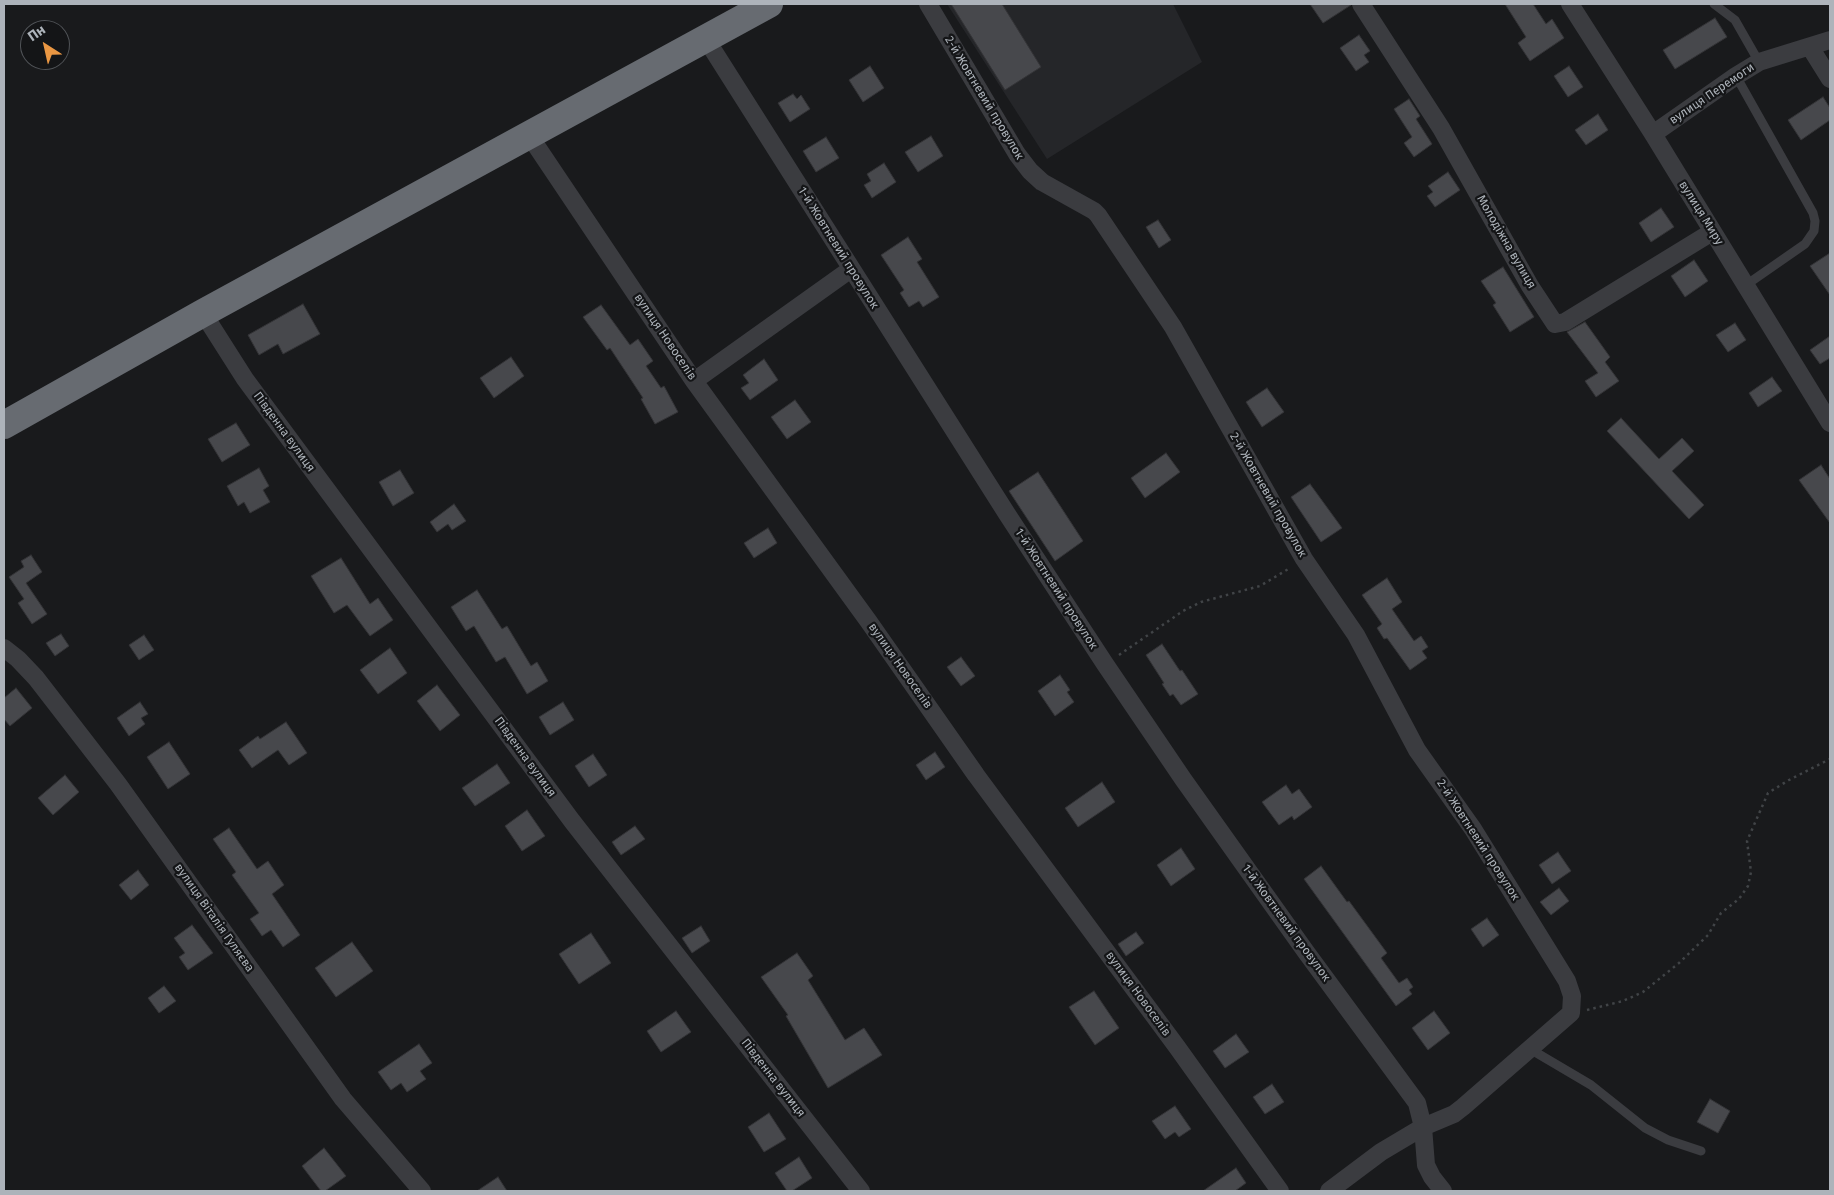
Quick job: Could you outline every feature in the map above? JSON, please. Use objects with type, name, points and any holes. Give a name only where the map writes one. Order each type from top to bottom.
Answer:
[{"type":"highway","points":[[4,425],[204,313],[769,4]]},
{"type":"street","name":"2-й Жовтневий провулок","points":[[928,4],[1016,154],[1042,182],[1098,215],[1173,327],[1304,559],[1356,636],[1417,750],[1473,829],[1567,981],[1572,996],[1571,1013]]},
{"type":"street","name":"Молодіжна вулиця","points":[[1362,4],[1441,128],[1530,286],[1555,324],[1565,322],[1712,232]]},
{"type":"street","name":"вулиця Миру","points":[[1570,4],[1653,134],[1830,423]]},
{"type":"street","name":"1-й Жовтневий провулок","points":[[706,39],[1007,514],[1105,664],[1183,779],[1417,1103],[1422,1127]]},
{"type":"street","name":"вулиця Перемоги","points":[[1653,134],[1759,62],[1830,40]]},
{"type":"street","points":[[1810,47],[1830,79]]},
{"type":"street","name":"вулиця Новоселів","points":[[530,135],[694,381],[869,622],[976,774],[1177,1047],[1280,1191]]},
{"type":"street","points":[[694,381],[851,269]]},
{"type":"street","name":"Південна вулиця","points":[[204,313],[245,379],[572,821],[861,1191]]},
{"type":"street","name":"вулиця Віталія Гуляєва","points":[[4,648],[18,659],[36,678],[118,784],[343,1099],[422,1191]]},
{"type":"street","points":[[1329,1191],[1381,1152],[1422,1127],[1454,1114],[1463,1108],[1571,1013]]},
{"type":"street","points":[[1422,1127],[1426,1165],[1432,1177],[1443,1191]]},
{"type":"lane","points":[[1714,4],[1735,20],[1759,62]]},
{"type":"lane","points":[[1736,76],[1813,213],[1815,221],[1814,231],[1805,244],[1746,285]]},
{"type":"lane","points":[[1530,1049],[1591,1085],[1645,1128],[1668,1140],[1700,1151]]},
{"type":"path","points":[[1105,664],[1201,602],[1260,586],[1304,559]]},
{"type":"path","points":[[1571,1013],[1623,1001],[1643,992],[1679,963],[1708,935],[1721,912],[1739,899],[1748,886],[1751,872],[1747,841],[1768,793],[1830,759]]},
{"type":"shaded area","points":[[947,4],[1173,4],[1202,62],[1047,159]]},
{"type":"building","points":[[951,4],[1002,4],[1041,67],[1005,90]]},
{"type":"building","points":[[1310,4],[1350,4],[1351,5],[1323,23]]},
{"type":"building","points":[[1505,4],[1533,4],[1546,24],[1552,19],[1564,38],[1530,61],[1518,43],[1526,37]]},
{"type":"building","points":[[1715,18],[1727,37],[1675,69],[1663,50]]},
{"type":"building","points":[[1359,35],[1370,51],[1364,55],[1369,62],[1356,71],[1340,48]]},
{"type":"building","points":[[870,66],[884,88],[863,102],[849,80]]},
{"type":"building","points":[[1569,66],[1583,87],[1568,97],[1554,76]]},
{"type":"building","points":[[793,94],[797,99],[801,95],[810,109],[790,122],[778,103]]},
{"type":"building","points":[[1823,97],[1830,108],[1830,120],[1801,140],[1788,120]]},
{"type":"building","points":[[1409,99],[1420,116],[1416,119],[1432,144],[1414,157],[1404,143],[1412,137],[1394,109]]},
{"type":"building","points":[[1598,114],[1608,130],[1586,145],[1575,130]]},
{"type":"building","points":[[931,136],[943,156],[918,172],[905,152]]},
{"type":"building","points":[[826,137],[839,158],[816,172],[803,151]]},
{"type":"building","points":[[884,163],[896,182],[872,198],[864,185],[871,181],[867,174]]},
{"type":"building","points":[[1448,172],[1460,190],[1435,207],[1427,196],[1433,192],[1428,186]]},
{"type":"building","points":[[1661,208],[1674,227],[1651,242],[1639,223]]},
{"type":"building","points":[[1158,220],[1171,240],[1159,248],[1146,227]]},
{"type":"building","points":[[908,237],[922,259],[917,262],[939,297],[923,307],[919,301],[909,307],[900,293],[904,290],[881,255]]},
{"type":"building","points":[[1830,253],[1830,295],[1810,266]]},
{"type":"building","points":[[1694,260],[1708,281],[1685,297],[1671,276]]},
{"type":"building","points":[[1503,267],[1534,317],[1510,332],[1493,305],[1496,303],[1481,281]]},
{"type":"building","points":[[303,304],[320,334],[283,354],[278,344],[259,355],[248,335]]},
{"type":"building","points":[[601,305],[630,345],[638,339],[653,361],[646,366],[661,388],[664,386],[678,412],[655,424],[641,399],[643,398],[610,348],[607,350],[583,317]]},
{"type":"building","points":[[1585,322],[1610,357],[1605,362],[1619,381],[1596,397],[1585,381],[1598,373],[1567,332]]},
{"type":"building","points":[[1735,323],[1746,340],[1728,352],[1716,335]]},
{"type":"building","points":[[1830,336],[1830,358],[1820,364],[1810,350]]},
{"type":"building","points":[[511,357],[524,376],[494,398],[480,378]]},
{"type":"building","points":[[764,359],[778,380],[750,400],[741,388],[749,383],[743,375]]},
{"type":"building","points":[[1772,377],[1782,391],[1758,407],[1749,393]]},
{"type":"building","points":[[1267,388],[1284,412],[1262,427],[1246,402]]},
{"type":"building","points":[[795,400],[811,422],[787,439],[771,417]]},
{"type":"building","points":[[1621,418],[1659,459],[1682,438],[1694,451],[1672,471],[1704,505],[1689,519],[1607,431]]},
{"type":"building","points":[[236,423],[250,445],[222,462],[208,439]]},
{"type":"building","points":[[1166,453],[1180,472],[1145,498],[1131,478]]},
{"type":"building","points":[[1821,465],[1830,479],[1830,523],[1799,480]]},
{"type":"building","points":[[259,468],[269,486],[263,490],[270,502],[250,513],[244,502],[238,506],[227,486]]},
{"type":"building","points":[[400,470],[414,493],[393,506],[379,482]]},
{"type":"building","points":[[1038,472],[1083,541],[1055,561],[1009,491]]},
{"type":"building","points":[[1310,484],[1342,528],[1321,542],[1291,497]]},
{"type":"building","points":[[454,504],[466,521],[452,530],[448,524],[437,532],[430,522]]},
{"type":"building","points":[[768,528],[777,543],[754,558],[744,543]]},
{"type":"building","points":[[31,555],[42,572],[26,583],[47,614],[32,624],[18,603],[24,599],[9,577],[24,567],[21,561]]},
{"type":"building","points":[[341,558],[370,604],[378,598],[393,620],[370,636],[347,605],[334,613],[311,576]]},
{"type":"building","points":[[1387,578],[1402,602],[1392,609],[1414,641],[1421,636],[1428,647],[1422,651],[1427,658],[1410,670],[1387,638],[1384,639],[1377,628],[1382,624],[1362,595]]},
{"type":"building","points":[[477,590],[502,629],[507,626],[531,666],[537,662],[548,681],[527,694],[505,657],[496,662],[474,626],[466,631],[451,607]]},
{"type":"building","points":[[61,634],[69,646],[55,656],[46,643]]},
{"type":"building","points":[[144,635],[154,650],[139,660],[129,645]]},
{"type":"building","points":[[1162,644],[1198,694],[1181,705],[1173,694],[1170,696],[1146,655]]},
{"type":"building","points":[[390,648],[407,673],[378,694],[360,670]]},
{"type":"building","points":[[961,657],[975,676],[961,686],[947,667]]},
{"type":"building","points":[[1060,675],[1070,690],[1067,692],[1074,702],[1055,716],[1038,691]]},
{"type":"building","points":[[437,685],[460,715],[440,731],[417,701]]},
{"type":"building","points":[[16,688],[32,708],[10,726],[4,719],[4,698]]},
{"type":"building","points":[[140,702],[148,714],[141,718],[145,724],[129,736],[117,718]]},
{"type":"building","points":[[563,702],[574,720],[550,735],[539,717]]},
{"type":"building","points":[[286,722],[307,753],[289,765],[278,750],[252,768],[239,750],[258,736],[260,739]]},
{"type":"building","points":[[169,742],[190,774],[168,789],[147,757]]},
{"type":"building","points":[[935,752],[945,767],[926,780],[916,765]]},
{"type":"building","points":[[593,754],[607,775],[589,787],[575,766]]},
{"type":"building","points":[[497,764],[510,783],[475,806],[462,788]]},
{"type":"building","points":[[65,775],[79,792],[53,815],[38,798]]},
{"type":"building","points":[[1102,782],[1115,802],[1078,827],[1065,808]]},
{"type":"building","points":[[1286,785],[1292,794],[1299,789],[1312,807],[1294,820],[1292,816],[1279,825],[1262,802]]},
{"type":"building","points":[[527,810],[545,836],[522,851],[505,826]]},
{"type":"building","points":[[635,826],[645,839],[621,855],[612,842]]},
{"type":"building","points":[[229,828],[257,869],[268,861],[284,885],[272,894],[300,935],[283,947],[271,930],[262,936],[250,919],[259,913],[232,875],[236,872],[213,839]]},
{"type":"building","points":[[1181,848],[1195,869],[1171,886],[1157,865]]},
{"type":"building","points":[[1558,852],[1571,871],[1552,884],[1539,865]]},
{"type":"building","points":[[1321,866],[1387,953],[1381,958],[1399,983],[1407,978],[1413,987],[1409,990],[1412,994],[1396,1006],[1304,879]]},
{"type":"building","points":[[138,870],[149,885],[131,900],[119,885]]},
{"type":"building","points":[[1559,888],[1569,901],[1551,915],[1540,902]]},
{"type":"building","points":[[1487,918],[1499,935],[1483,947],[1471,929]]},
{"type":"building","points":[[192,925],[213,953],[188,970],[179,957],[185,953],[174,938]]},
{"type":"building","points":[[701,926],[710,941],[692,953],[682,938]]},
{"type":"building","points":[[1136,932],[1144,943],[1126,956],[1118,944]]},
{"type":"building","points":[[591,933],[611,963],[579,984],[559,954]]},
{"type":"building","points":[[352,942],[373,971],[336,997],[315,968]]},
{"type":"building","points":[[797,953],[813,976],[808,980],[845,1040],[864,1028],[882,1055],[828,1088],[786,1016],[788,1015],[761,977]]},
{"type":"building","points":[[164,986],[176,1001],[159,1013],[148,998]]},
{"type":"building","points":[[1094,991],[1119,1028],[1095,1045],[1069,1007]]},
{"type":"building","points":[[676,1011],[691,1032],[661,1052],[647,1031]]},
{"type":"building","points":[[1434,1011],[1450,1033],[1428,1050],[1412,1028]]},
{"type":"building","points":[[1236,1034],[1249,1052],[1225,1068],[1213,1051]]},
{"type":"building","points":[[419,1044],[432,1063],[420,1071],[426,1079],[407,1092],[401,1083],[391,1090],[378,1072]]},
{"type":"building","points":[[1272,1084],[1284,1102],[1265,1114],[1253,1097]]},
{"type":"building","points":[[1710,1099],[1730,1111],[1718,1133],[1697,1122]]},
{"type":"building","points":[[1175,1106],[1191,1129],[1179,1137],[1175,1132],[1165,1139],[1152,1121]]},
{"type":"building","points":[[769,1113],[786,1139],[764,1152],[748,1127]]},
{"type":"building","points":[[324,1148],[346,1176],[325,1191],[321,1191],[302,1166]]},
{"type":"building","points":[[799,1157],[812,1178],[792,1191],[787,1191],[775,1173]]},
{"type":"building","points":[[1236,1168],[1246,1183],[1235,1191],[1203,1191]]},
{"type":"building","points":[[498,1177],[507,1191],[477,1191]]}]
